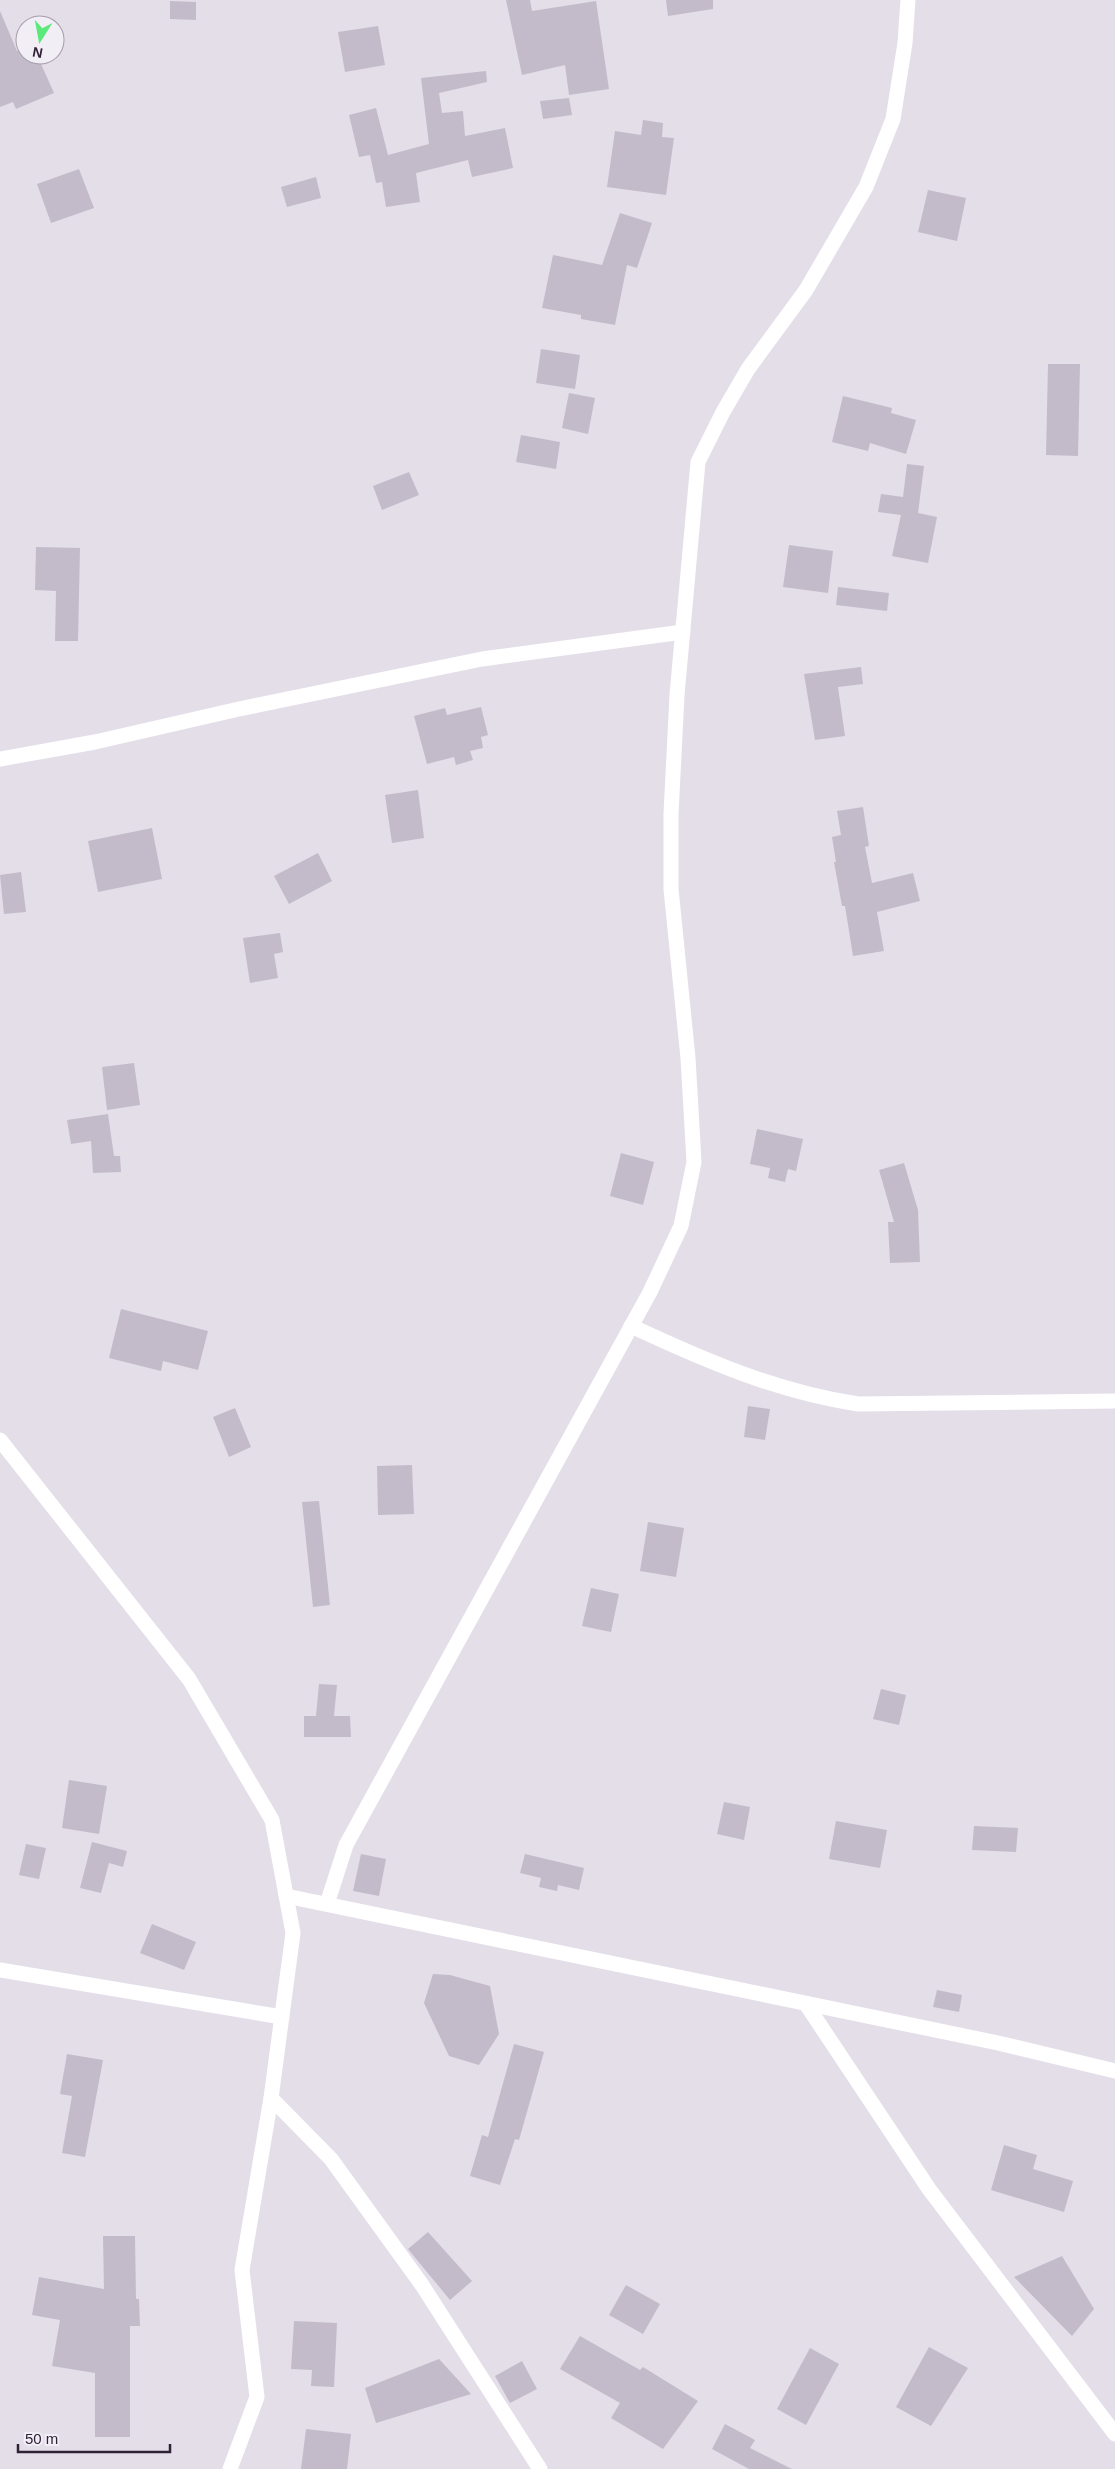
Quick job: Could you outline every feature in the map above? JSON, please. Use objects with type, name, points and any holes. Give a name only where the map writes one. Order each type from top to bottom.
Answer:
[{"type":"street","points":[[327,1904],[346,1845],[631,1326],[681,1226],[694,1162],[688,1058],[671,889],[671,814],[677,695],[698,462],[723,412],[748,369],[806,290],[866,187],[893,119],[905,43],[908,0]]},
{"type":"street","points":[[0,758],[95,742],[239,709],[482,659],[683,632]]},
{"type":"street","points":[[631,1326],[750,1378],[818,1398],[858,1404],[1115,1400]]},
{"type":"street","points":[[0,1440],[189,1679],[272,1820],[293,1933],[271,2098],[242,2270],[257,2397],[230,2469]]},
{"type":"street","points":[[286,1896],[998,2043],[1115,2071]]},
{"type":"street","points":[[0,1970],[282,2017]]},
{"type":"street","points":[[806,2004],[928,2189],[1115,2434]]},
{"type":"street","points":[[271,2098],[331,2159],[411,2270],[540,2469]]},
{"type":"building","points":[[506,0],[530,0],[532,11],[596,1],[609,89],[569,95],[565,65],[522,75]]},
{"type":"building","points":[[666,0],[713,0],[713,9],[668,16]]},
{"type":"building","points":[[170,1],[196,2],[196,20],[170,19]]},
{"type":"building","points":[[0,11],[15,46],[15,65],[41,65],[54,93],[16,109],[13,102],[0,107]]},
{"type":"building","points":[[378,26],[385,65],[345,72],[338,32]]},
{"type":"building","points":[[486,71],[487,82],[439,93],[442,113],[463,111],[465,136],[505,128],[513,168],[472,177],[468,160],[416,173],[420,202],[386,207],[382,182],[376,183],[370,155],[359,157],[349,115],[376,108],[388,155],[429,144],[421,78]]},
{"type":"building","points":[[569,98],[572,115],[543,119],[540,101]]},
{"type":"building","points":[[643,120],[663,123],[662,137],[674,138],[666,195],[607,187],[615,131],[641,135]]},
{"type":"building","points":[[79,169],[94,208],[51,223],[37,184]]},
{"type":"building","points":[[316,177],[321,198],[287,207],[281,187]]},
{"type":"building","points":[[928,190],[966,198],[957,241],[918,232]]},
{"type":"building","points":[[620,213],[652,223],[637,268],[627,265],[615,325],[581,319],[581,315],[542,308],[553,255],[602,265]]},
{"type":"building","points":[[541,349],[580,355],[575,389],[536,383]]},
{"type":"building","points":[[1048,364],[1080,364],[1078,456],[1046,455]]},
{"type":"building","points":[[569,393],[595,398],[588,434],[562,428]]},
{"type":"building","points":[[843,396],[892,408],[891,413],[916,420],[906,454],[870,443],[868,451],[832,442]]},
{"type":"building","points":[[521,435],[560,442],[556,469],[516,462]]},
{"type":"building","points":[[907,464],[924,466],[918,513],[937,517],[928,563],[892,556],[901,515],[878,512],[881,494],[903,497]]},
{"type":"building","points":[[409,472],[419,495],[382,510],[373,486]]},
{"type":"building","points":[[789,545],[833,551],[828,593],[783,587]]},
{"type":"building","points":[[36,547],[80,548],[78,641],[55,641],[56,591],[35,590]]},
{"type":"building","points":[[838,587],[889,593],[887,611],[836,605]]},
{"type":"building","points":[[861,667],[863,684],[838,687],[845,736],[815,740],[804,674]]},
{"type":"building","points":[[481,707],[488,735],[481,737],[483,748],[470,751],[473,760],[456,765],[454,757],[427,764],[414,716],[445,708],[447,715]]},
{"type":"building","points":[[418,790],[424,838],[392,843],[385,795]]},
{"type":"building","points":[[863,807],[869,846],[865,847],[872,883],[913,873],[920,901],[877,912],[884,951],[853,956],[845,906],[842,906],[834,862],[836,862],[832,837],[841,835],[837,811]]},
{"type":"building","points":[[152,828],[162,879],[98,892],[88,841]]},
{"type":"building","points":[[318,853],[332,881],[289,904],[274,876]]},
{"type":"building","points":[[21,872],[26,912],[4,914],[0,875]]},
{"type":"building","points":[[280,933],[283,952],[274,954],[278,978],[250,983],[243,938]]},
{"type":"building","points":[[134,1063],[140,1105],[107,1110],[102,1067]]},
{"type":"building","points":[[108,1114],[114,1156],[120,1156],[121,1172],[93,1173],[91,1141],[71,1144],[67,1120]]},
{"type":"building","points":[[757,1129],[803,1139],[796,1171],[788,1169],[785,1182],[768,1178],[770,1168],[750,1164]]},
{"type":"building","points":[[621,1153],[654,1162],[643,1205],[610,1196]]},
{"type":"building","points":[[904,1163],[918,1210],[920,1262],[890,1263],[888,1222],[894,1222],[879,1170]]},
{"type":"building","points":[[121,1309],[208,1331],[198,1370],[163,1361],[161,1371],[109,1358]]},
{"type":"building","points":[[748,1406],[770,1409],[765,1440],[744,1437]]},
{"type":"building","points":[[235,1408],[251,1447],[229,1457],[213,1417]]},
{"type":"building","points":[[412,1465],[414,1514],[378,1515],[377,1466]]},
{"type":"building","points":[[319,1501],[330,1605],[313,1607],[302,1502]]},
{"type":"building","points":[[648,1522],[684,1528],[676,1577],[640,1571]]},
{"type":"building","points":[[591,1588],[619,1594],[611,1632],[582,1626]]},
{"type":"building","points":[[319,1684],[337,1685],[334,1716],[350,1716],[351,1737],[304,1737],[304,1716],[316,1716]]},
{"type":"building","points":[[881,1689],[906,1695],[899,1725],[873,1719]]},
{"type":"building","points":[[69,1780],[107,1786],[99,1834],[62,1828]]},
{"type":"building","points":[[724,1802],[750,1807],[744,1840],[717,1834]]},
{"type":"building","points":[[836,1821],[887,1830],[880,1868],[829,1859]]},
{"type":"building","points":[[974,1826],[1018,1828],[1016,1852],[972,1850]]},
{"type":"building","points":[[92,1842],[127,1851],[123,1867],[109,1863],[101,1893],[80,1888]]},
{"type":"building","points":[[26,1844],[46,1848],[39,1879],[19,1875]]},
{"type":"building","points":[[361,1854],[386,1859],[379,1896],[353,1891]]},
{"type":"building","points":[[525,1854],[584,1868],[579,1890],[558,1885],[557,1891],[539,1887],[541,1878],[520,1873]]},
{"type":"building","points":[[152,1924],[196,1942],[184,1970],[140,1953]]},
{"type":"building","points":[[433,1974],[450,1975],[490,1986],[499,2034],[479,2065],[449,2056],[424,2003]]},
{"type":"building","points":[[937,1990],[962,1995],[959,2012],[933,2007]]},
{"type":"building","points":[[514,2044],[544,2052],[519,2140],[515,2139],[500,2185],[470,2176],[482,2135],[488,2137]]},
{"type":"building","points":[[67,2054],[103,2060],[85,2157],[62,2153],[72,2096],[60,2094]]},
{"type":"building","points":[[1004,2145],[1037,2155],[1033,2169],[1073,2181],[1064,2212],[991,2190]]},
{"type":"building","points":[[428,2232],[472,2281],[450,2300],[408,2249]]},
{"type":"building","points":[[103,2236],[135,2236],[136,2299],[139,2299],[140,2326],[130,2326],[130,2437],[95,2437],[95,2373],[52,2366],[60,2320],[32,2315],[39,2277],[104,2289]]},
{"type":"building","points":[[1062,2256],[1094,2309],[1072,2336],[1014,2277]]},
{"type":"building","points":[[626,2285],[660,2304],[643,2334],[609,2315]]},
{"type":"building","points":[[294,2321],[337,2323],[334,2387],[311,2386],[312,2370],[291,2369]]},
{"type":"building","points":[[580,2336],[640,2370],[643,2367],[698,2401],[663,2449],[611,2418],[620,2403],[560,2369]]},
{"type":"building","points":[[929,2347],[968,2368],[931,2426],[896,2407]]},
{"type":"building","points":[[810,2348],[839,2364],[806,2425],[777,2409]]},
{"type":"building","points":[[439,2359],[471,2394],[376,2423],[365,2388]]},
{"type":"building","points":[[522,2361],[537,2389],[510,2403],[495,2376]]},
{"type":"building","points":[[725,2424],[755,2440],[750,2448],[792,2469],[749,2469],[712,2449]]},
{"type":"building","points":[[306,2429],[351,2434],[347,2469],[301,2469]]}]
